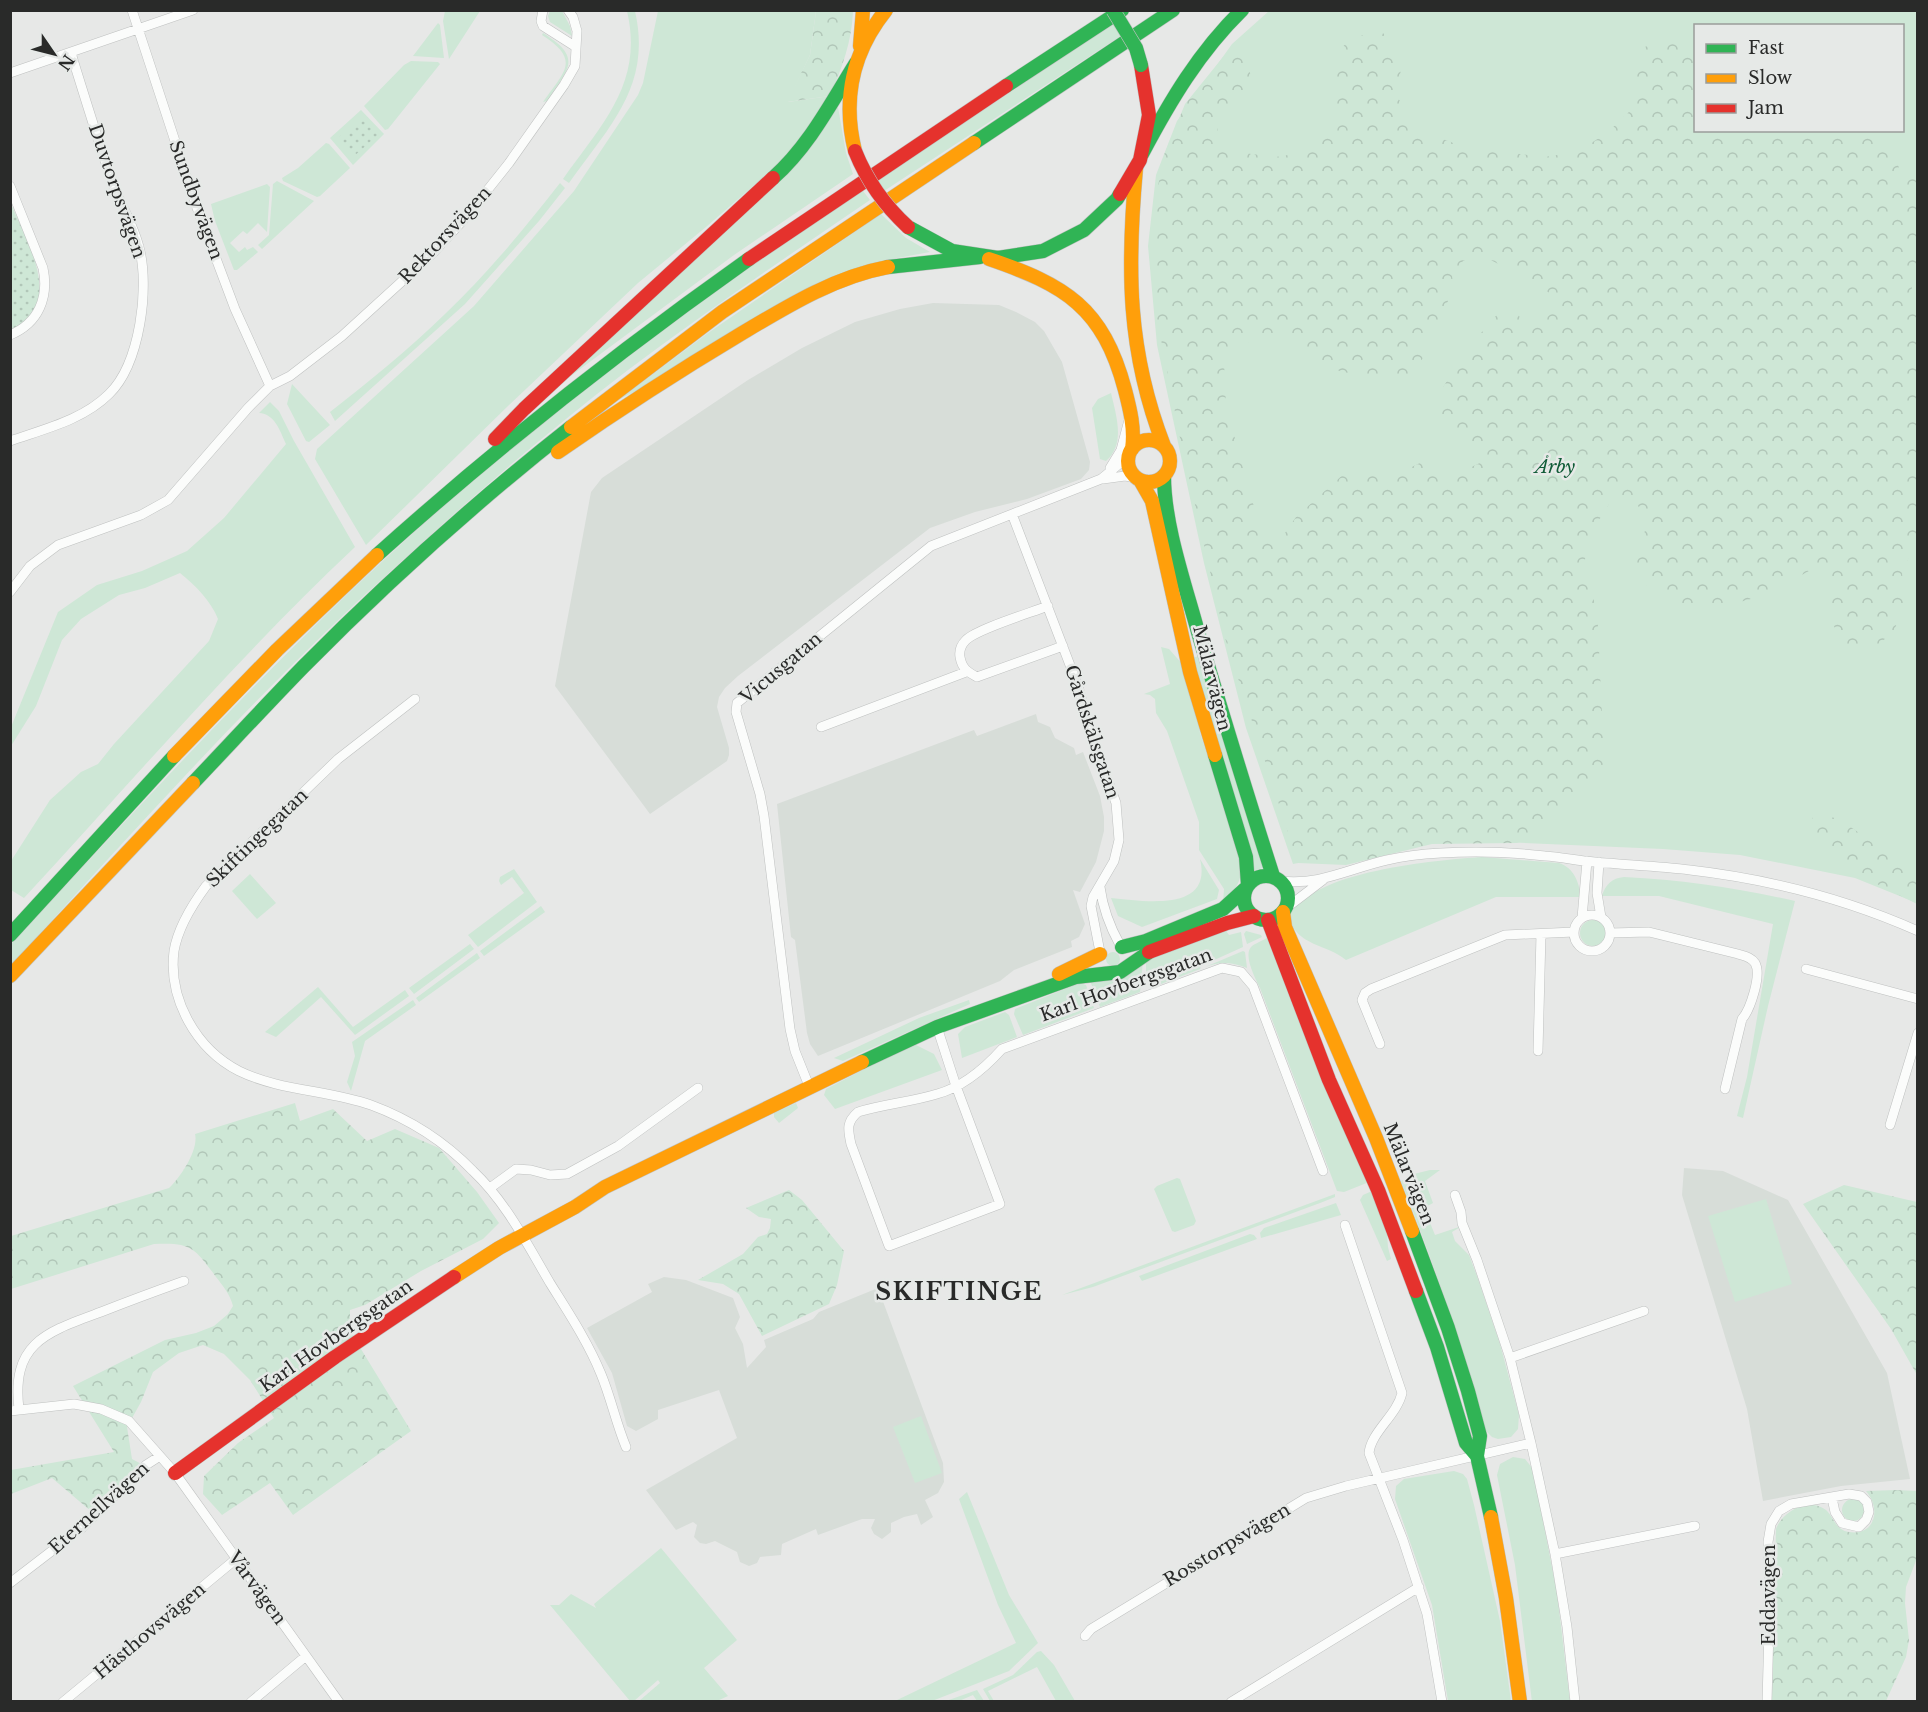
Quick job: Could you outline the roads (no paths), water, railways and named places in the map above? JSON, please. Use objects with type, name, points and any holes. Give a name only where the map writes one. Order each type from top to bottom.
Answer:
[{"type":"main road","points":[[862,10],[857,58],[849,95],[849,117],[855,150],[862,171],[874,192],[918,235],[948,250],[984,258],[1041,278],[1070,294],[1094,319],[1111,346],[1122,377],[1134,432],[1129,467],[1139,479],[1155,482],[1164,476],[1170,463],[1146,391],[1134,318],[1131,280],[1136,168]]},
{"type":"main road","points":[[447,492],[524,409],[791,162],[806,143],[857,58],[867,37],[886,10]]},
{"type":"main road","points":[[1113,10],[1136,48],[1142,65],[1148,100],[1147,130],[1142,154]]},
{"type":"main road","points":[[10,935],[252,674],[447,492],[575,386],[695,295],[1122,10]]},
{"type":"main road","points":[[10,976],[304,666],[506,478],[722,312],[1173,10]]},
{"type":"main road","points":[[506,478],[531,471],[618,410],[784,308],[855,275],[888,267],[984,258],[1017,258],[1055,248],[1087,230],[1108,211],[1125,190],[1184,77],[1212,39],[1242,10]]},
{"type":"main road","points":[[1130,452],[1137,444],[1147,440],[1164,446]]},
{"type":"main road","name":"Mälarvägen","points":[[1164,476],[1164,494],[1170,525],[1190,603],[1238,764],[1277,878]]},
{"type":"main road","name":"Mälarvägen","points":[[1139,479],[1152,501],[1190,672],[1246,857],[1246,887]]},
{"type":"main road","points":[[1261,876],[1277,878],[1286,887],[1288,896],[1284,911],[1278,917],[1261,918],[1245,906],[1246,887],[1261,876]]},
{"type":"main road","name":"Karl Hovbergsgatan","points":[[1121,946],[1146,941],[1223,909],[1246,887]]},
{"type":"main road","name":"Mälarvägen","points":[[1284,911],[1285,927],[1335,1048],[1376,1138],[1444,1317],[1480,1436],[1477,1456],[1494,1529],[1520,1701]]},
{"type":"main road","name":"Mälarvägen","points":[[1261,918],[1378,1190],[1437,1347],[1466,1443],[1477,1456]]},
{"type":"main road","name":"Karl Hovbergsgatan","points":[[1126,967],[1150,951],[1227,923],[1261,918]]},
{"type":"main road","points":[[1107,945],[1121,946],[1128,954],[1126,967],[1120,972],[1110,973],[1104,970],[1100,964],[1100,953],[1107,945]]},
{"type":"main road","name":"Karl Hovbergsgatan","points":[[936,1027],[958,1012],[1071,969],[1100,953]]},
{"type":"main road","name":"Karl Hovbergsgatan","points":[[175,1473],[361,1340],[522,1235],[542,1218],[587,1191],[605,1187],[809,1086],[936,1027],[1076,976],[1110,973]]},
{"type":"street","name":"Sundbyvägen","points":[[132,10],[201,218],[235,309],[270,386]]},
{"type":"street","points":[[10,73],[193,10]]},
{"type":"street","points":[[543,10],[543,26],[576,47]]},
{"type":"street","name":"Rektorsvägen","points":[[10,592],[30,566],[58,545],[141,515],[168,500],[270,386],[298,370],[342,336],[432,254],[466,217],[509,163],[575,66],[577,31],[573,17],[568,10]]},
{"type":"street","name":"Duvtorpsvägen","points":[[10,441],[77,417],[110,394],[130,363],[138,333],[144,280],[139,246],[112,183],[71,53]]},
{"type":"street","points":[[10,186],[46,280],[41,308],[32,321],[20,331],[10,335]]},
{"type":"street","points":[[1101,479],[1121,450],[1130,415]]},
{"type":"street","name":"Vicusgatan","points":[[1101,479],[1130,452]]},
{"type":"street","name":"Vicusgatan","points":[[809,1086],[795,1051],[790,1029],[764,816],[736,706],[747,694],[932,546],[1101,479],[1125,476],[1139,479]]},
{"type":"street","name":"Gårdskälsgatan","points":[[1012,514],[1063,646],[1116,803],[1119,840],[1114,861],[1091,906],[1100,953]]},
{"type":"street","points":[[966,672],[959,652],[972,635],[1048,606]]},
{"type":"street","name":"Gårdskälsgatan","points":[[821,727],[966,672],[977,677],[1063,646]]},
{"type":"street","name":"Skiftingegatan","points":[[415,699],[339,759],[206,886],[193,903],[174,949],[174,973],[180,1004],[202,1042],[226,1063],[240,1071],[269,1082],[338,1095],[372,1105],[447,1147],[490,1188],[522,1235]]},
{"type":"street","points":[[1277,878],[1292,882],[1323,879],[1387,860],[1439,853],[1486,852],[1545,856],[1690,870],[1774,884],[1884,916],[1917,931]]},
{"type":"street","points":[[1582,918],[1587,861]]},
{"type":"street","points":[[1599,862],[1597,893],[1601,917]]},
{"type":"street","points":[[1284,911],[1323,879]]},
{"type":"street","points":[[1100,887],[1102,905],[1112,931],[1121,946]]},
{"type":"street","points":[[1591,915],[1601,917],[1608,924],[1610,933],[1606,945],[1593,951],[1580,946],[1574,932],[1576,925],[1582,918],[1591,915]]},
{"type":"street","points":[[1380,1044],[1362,1000],[1365,993],[1371,989],[1505,935],[1574,932]]},
{"type":"street","points":[[1610,933],[1649,932],[1749,957],[1755,962],[1758,972],[1748,1012],[1742,1019],[1725,1089]]},
{"type":"street","points":[[1538,1051],[1540,934]]},
{"type":"street","name":"Karl Hovbergsgatan","points":[[956,1086],[979,1072],[1002,1049],[1203,974],[1222,968],[1232,969],[1241,972],[1253,986],[1323,1171]]},
{"type":"street","points":[[1806,969],[1917,999]]},
{"type":"street","points":[[936,1027],[1000,1204],[889,1246],[851,1144],[847,1127],[852,1117],[858,1112],[938,1094],[956,1086]]},
{"type":"street","points":[[1890,1125],[1917,1033]]},
{"type":"street","points":[[490,1188],[516,1169],[550,1175],[567,1174],[618,1146],[698,1088]]},
{"type":"street","points":[[1455,1195],[1462,1223],[1510,1358],[1531,1443],[1555,1554],[1567,1628],[1575,1701]]},
{"type":"street","points":[[1345,1225],[1402,1393],[1396,1409],[1370,1448],[1371,1460],[1380,1479],[1427,1614],[1442,1701]]},
{"type":"street","points":[[522,1235],[595,1360],[626,1447]]},
{"type":"street","points":[[15,1410],[19,1373],[26,1356],[43,1336],[71,1323],[184,1281]]},
{"type":"street","points":[[1510,1358],[1644,1311]]},
{"type":"street","name":"Vårvägen","points":[[15,1410],[74,1404],[101,1409],[129,1421],[175,1473],[339,1701]]},
{"type":"street","points":[[1477,1456],[1531,1443]]},
{"type":"street","name":"Eternellvägen","points":[[10,1584],[83,1527],[146,1465],[160,1456]]},
{"type":"street","name":"Rosstorpsvägen","points":[[1085,1636],[1091,1629],[1147,1593],[1306,1498],[1346,1486],[1477,1456]]},
{"type":"street","name":"Eddavägen","points":[[1767,1701],[1770,1591],[1768,1542],[1771,1524],[1779,1511],[1791,1504],[1832,1498]]},
{"type":"street","points":[[1555,1554],[1695,1526]]},
{"type":"street","name":"Hästhovsvägen","points":[[63,1701],[236,1559]]},
{"type":"street","points":[[1231,1701],[1419,1587]]},
{"type":"street","points":[[251,1701],[306,1656]]},
{"type":"district","name":"SKIFTINGE","points":[[959,1292]]},
{"type":"park label","name":"Årby","points":[[1555,467]]}]
